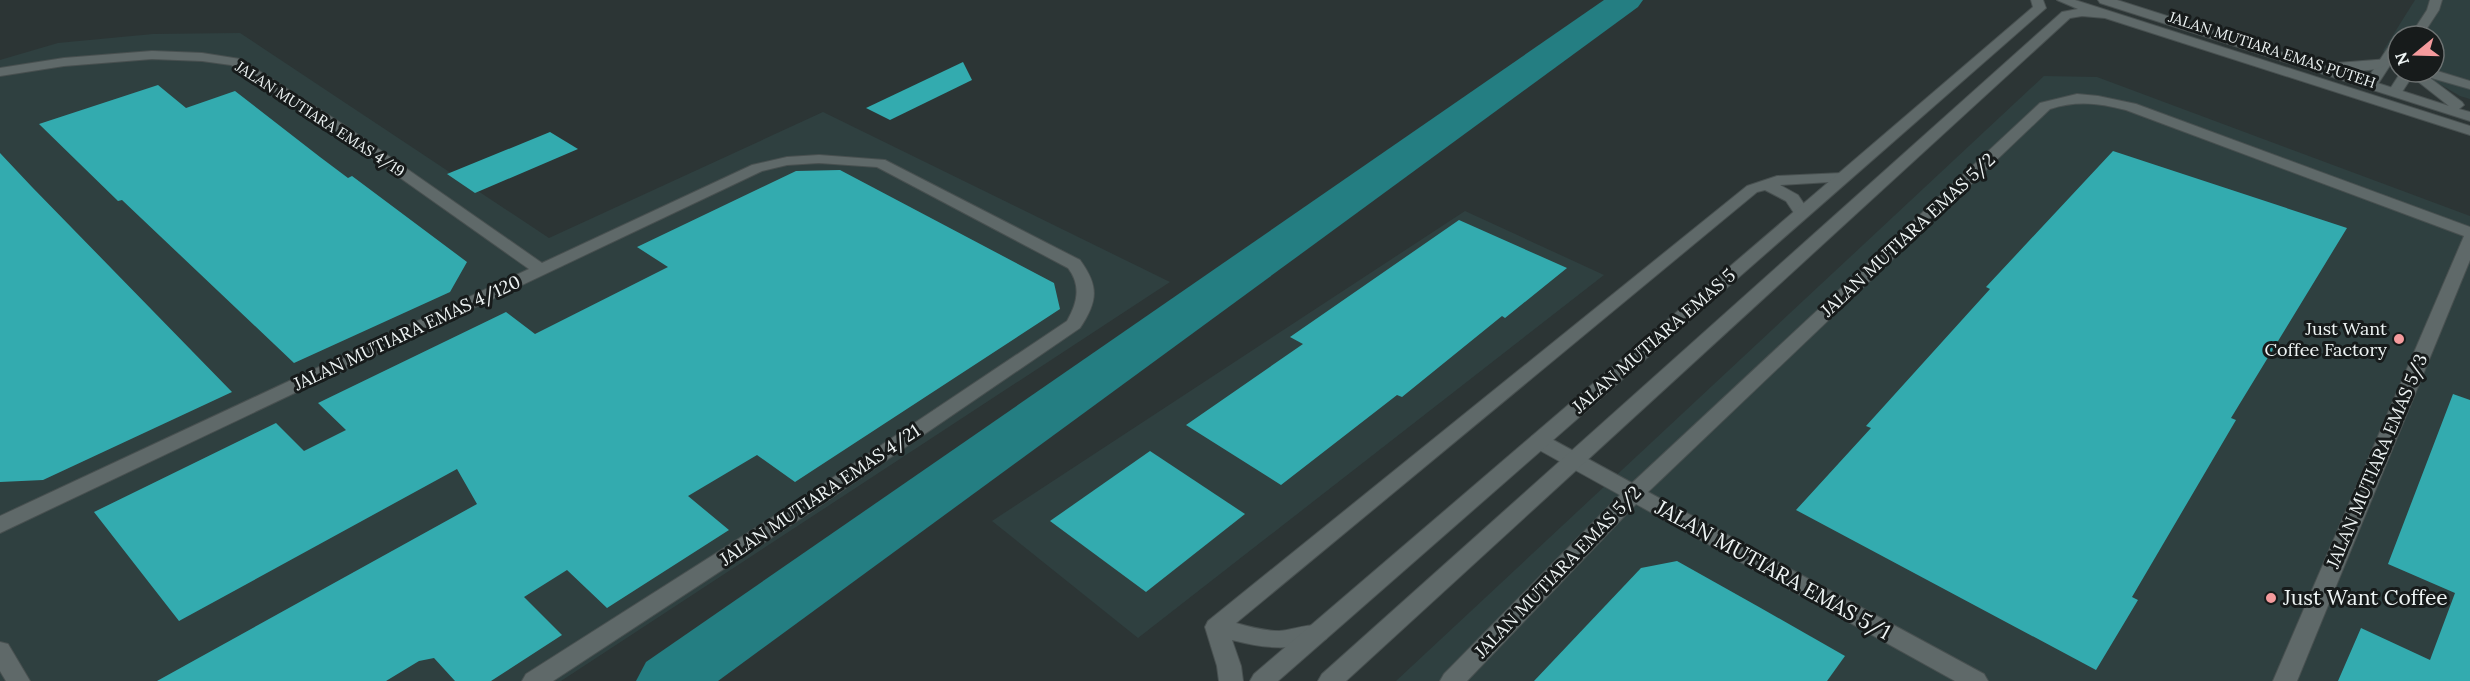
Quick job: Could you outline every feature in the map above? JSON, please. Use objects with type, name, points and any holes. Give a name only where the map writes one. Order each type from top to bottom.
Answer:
[{"type":"street","name":"JALAN MUTIARA EMAS 5","points":[[1262,681],[2040,8],[2037,0]]},
{"type":"street","name":"JALAN MUTIARA EMAS PUTEH","points":[[2063,0],[2106,7],[2470,114]]},
{"type":"street","points":[[2424,24],[2433,10],[2436,0]]},
{"type":"street","name":"JALAN MUTIARA EMAS 5","points":[[1330,681],[1572,459],[2066,15],[2106,7]]},
{"type":"street","name":"JALAN MUTIARA EMAS PUTEH","points":[[2106,7],[2308,79],[2470,131]]},
{"type":"street","name":"JALAN MUTIARA EMAS 4/19","points":[[5,70],[86,59],[152,55],[201,57],[235,62],[339,128],[541,270]]},
{"type":"street","points":[[2383,90],[2386,59]]},
{"type":"street","points":[[2299,62],[2340,68],[2384,62]]},
{"type":"street","points":[[2446,78],[2470,85]]},
{"type":"street","points":[[2308,79],[2383,90],[2470,131]]},
{"type":"street","points":[[2383,90],[2391,84]]},
{"type":"street","points":[[2427,84],[2470,114]]},
{"type":"street","name":"JALAN MUTIARA EMAS 5/2","points":[[1452,681],[1634,494],[2044,106],[2058,100],[2085,97],[2130,107],[2470,233]]},
{"type":"street","name":"JALAN MUTIARA EMAS 4/120","points":[[0,525],[757,168],[787,161],[819,159],[880,163],[1074,264],[1084,278],[1086,293]]},
{"type":"street","points":[[1215,627],[1752,189],[1766,184],[1795,180],[1842,178]]},
{"type":"street","points":[[1766,184],[1792,198],[1802,213]]},
{"type":"street","name":"JALAN MUTIARA EMAS 5/3","points":[[2285,681],[2470,240]]},
{"type":"street","name":"JALAN MUTIARA EMAS 4/21","points":[[534,681],[802,508],[1074,324],[1083,309],[1086,293]]},
{"type":"street","name":"JALAN MUTIARA EMAS 5/1","points":[[1539,441],[1976,681]]},
{"type":"street","points":[[1215,627],[1264,639],[1318,633]]},
{"type":"street","points":[[1215,627],[1230,666],[1231,681]]},
{"type":"street","points":[[0,651],[18,681]]},
{"type":"shaded area","points":[[2415,0],[2470,0],[2470,99],[2440,84],[2446,84],[2446,24],[2400,24]]},
{"type":"shaded area","points":[[240,33],[549,238],[823,112],[1170,282],[561,681],[0,681],[0,60],[58,43],[153,34]]},
{"type":"shaded area","points":[[2044,76],[2097,77],[2470,216],[2470,681],[1396,681]]},
{"type":"shaded area","points":[[1465,211],[1604,275],[1138,638],[992,521]]},
{"type":"building","points":[[963,62],[972,80],[890,120],[866,108]]},
{"type":"building","points":[[158,85],[186,108],[235,91],[348,178],[352,176],[467,262],[450,292],[294,363],[122,200],[118,201],[39,124]]},
{"type":"building","points":[[550,132],[578,149],[475,193],[447,174]]},
{"type":"building","points":[[2113,151],[2347,228],[2231,418],[2236,420],[2132,597],[2138,600],[2096,670],[1796,510],[1871,428],[1866,426],[1990,289],[1986,287]]},
{"type":"building","points":[[0,153],[232,392],[43,480],[0,482]]},
{"type":"building","points":[[840,170],[1054,283],[1060,309],[795,482],[757,455],[688,496],[729,530],[607,608],[567,570],[524,597],[562,635],[491,681],[455,681],[434,658],[419,661],[386,681],[157,681],[477,504],[457,469],[179,621],[94,512],[276,423],[304,451],[346,430],[318,403],[506,312],[535,334],[668,267],[637,247],[796,171]]},
{"type":"building","points":[[1459,220],[1567,268],[1505,318],[1502,316],[1402,397],[1397,395],[1281,485],[1186,425],[1303,344],[1290,337]]},
{"type":"building","points":[[2453,394],[2470,400],[2470,681],[2338,681],[2361,628],[2430,660],[2455,593],[2388,564]]},
{"type":"building","points":[[1150,451],[1245,514],[1146,592],[1050,521]]},
{"type":"building","points":[[1677,561],[1845,656],[1827,681],[1534,681],[1641,568]]},
{"type":"waterway","points":[[669,681],[1626,0]]},
{"type":"place","name":"Just Want Coffee Factory","points":[[2399,339]]},
{"type":"place","name":"Just Want Coffee","points":[[2271,598]]}]
